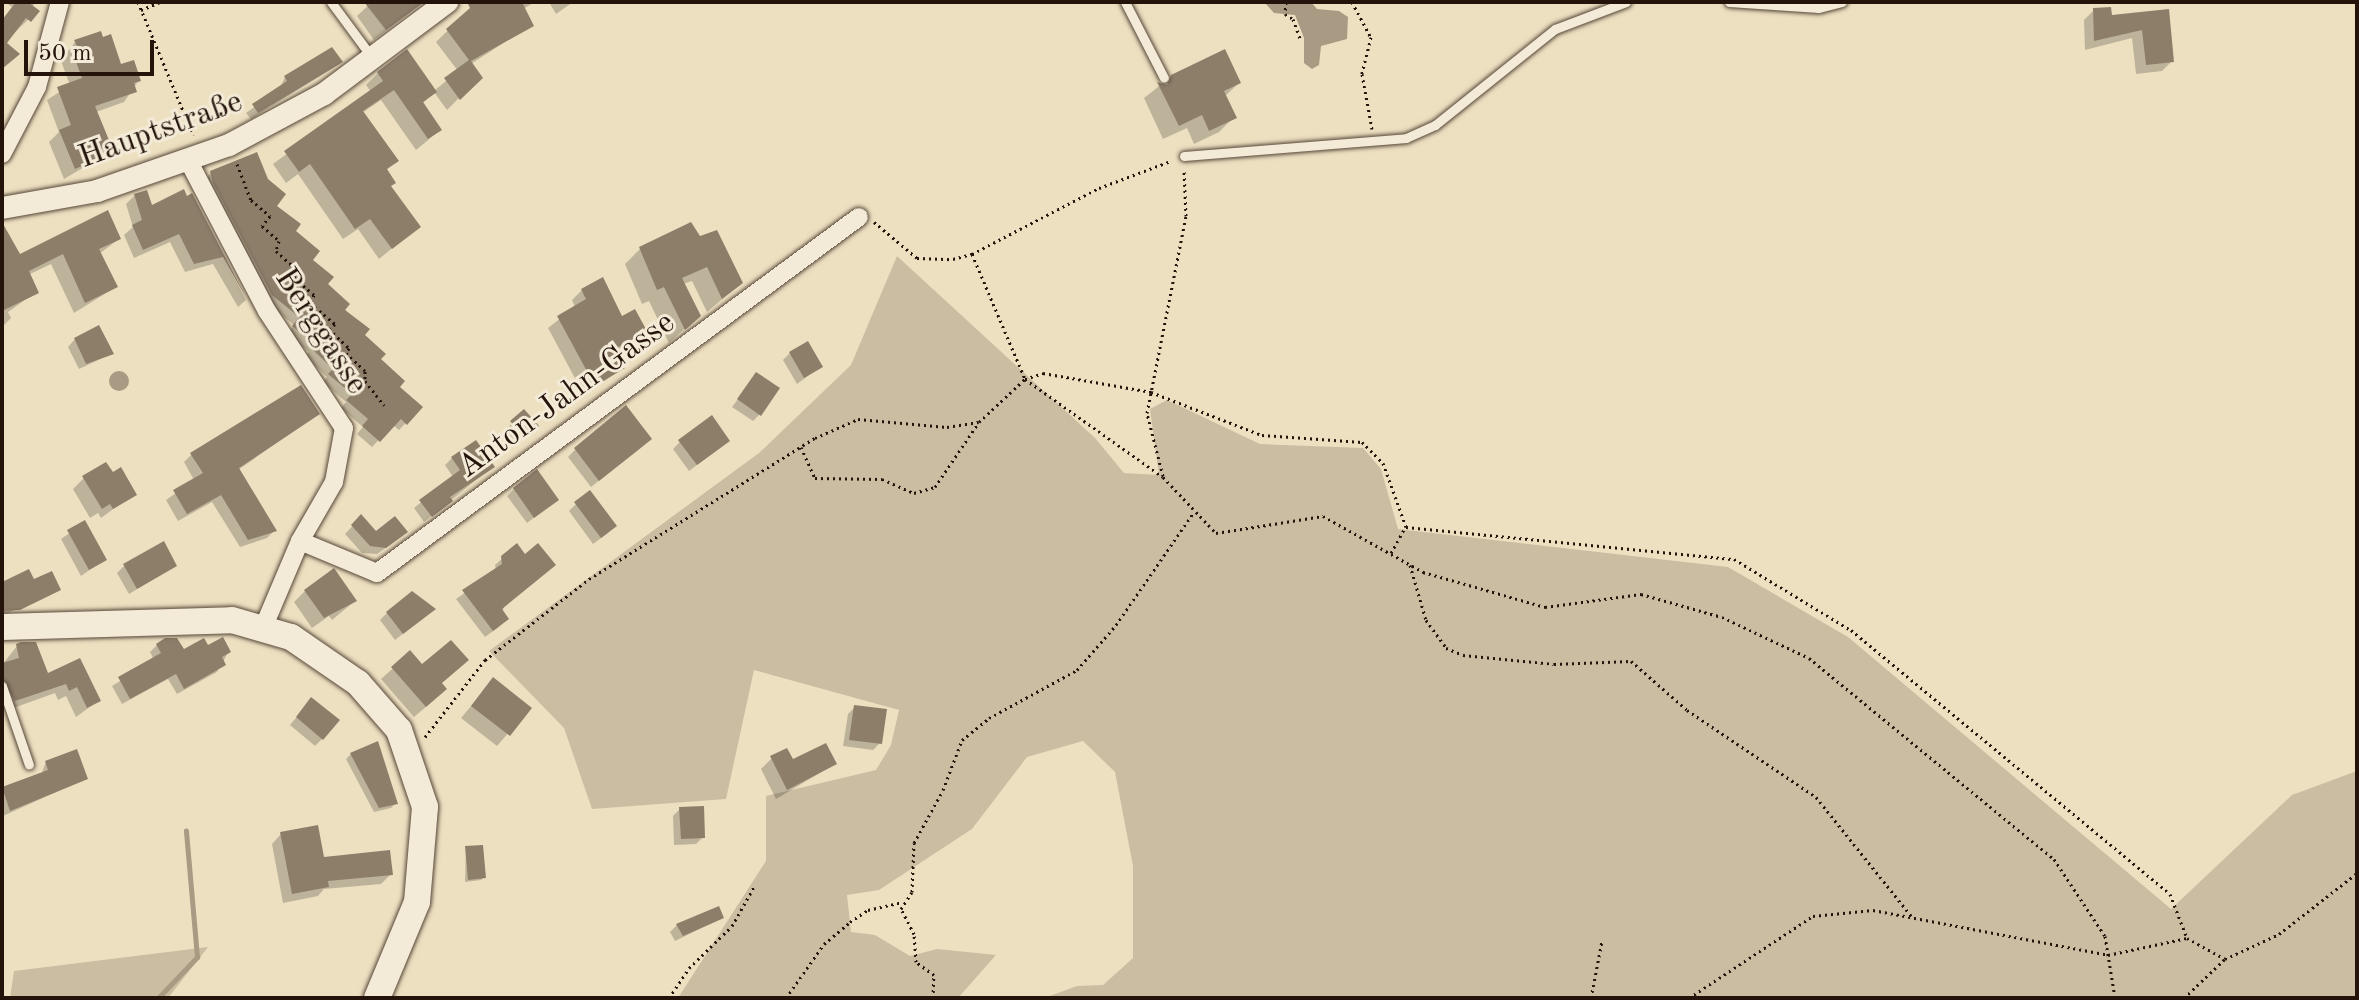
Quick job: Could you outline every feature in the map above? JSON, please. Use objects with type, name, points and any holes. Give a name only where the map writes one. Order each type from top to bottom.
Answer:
[{"type":"main road","points":[[2,627],[196,619],[264,626],[317,651],[351,676],[399,730],[410,755],[425,807],[425,848],[410,929],[377,998]]},
{"type":"street","points":[[2,154],[37,87],[60,2]]},
{"type":"street","name":"Hauptstraße","points":[[2,208],[77,196],[195,159],[229,145],[324,94],[447,2]]},
{"type":"street","name":"Berggasse","points":[[195,159],[267,311],[344,428],[334,482],[300,541],[264,626]]},
{"type":"street","name":"Anton-Jahn-Gasse","points":[[300,541],[377,573],[859,217]]},
{"type":"lane","points":[[331,2],[373,58]]},
{"type":"lane","points":[[1125,2],[1164,78]]},
{"type":"lane","points":[[1184,156],[1406,138],[1435,125],[1555,29],[1626,2]]},
{"type":"lane","points":[[1729,2],[1819,8],[1842,2]]},
{"type":"lane","points":[[2,686],[29,765]]},
{"type":"path","points":[[138,2],[195,159]]},
{"type":"path","points":[[141,10],[160,2]]},
{"type":"path","points":[[1286,2],[1285,14],[1293,19],[1301,41]]},
{"type":"path","points":[[1352,2],[1371,37],[1362,74],[1370,119]]},
{"type":"path","points":[[229,145],[251,200],[270,216],[262,226],[279,241],[276,251],[296,269],[294,278],[314,295],[310,303],[335,324],[329,329],[349,348],[346,353],[365,371],[365,381],[384,405]]},
{"type":"path","points":[[859,217],[881,224],[917,258],[972,254],[1099,188],[1184,156],[1186,216],[1147,413],[1163,477]]},
{"type":"path","points":[[972,254],[1025,379],[1163,477],[1216,533],[1323,516],[1410,564],[1545,607],[1641,594],[1722,617],[1809,658],[2054,859],[2105,936],[2115,998]]},
{"type":"path","points":[[801,447],[815,478],[882,479],[914,493],[935,487],[979,422],[1025,379],[1043,373],[1151,392],[1262,435],[1362,442],[1383,463],[1406,527],[1391,553]]},
{"type":"path","points":[[410,755],[485,660],[612,564],[801,447],[858,419],[947,427],[979,422]]},
{"type":"path","points":[[933,998],[934,975],[916,962],[914,934],[901,909],[912,892],[914,843],[943,790],[962,740],[989,718],[1077,670],[1116,625],[1194,512]]},
{"type":"path","points":[[1406,527],[1734,559],[1851,630],[2170,894],[2187,938],[2225,959]]},
{"type":"path","points":[[1410,564],[1426,620],[1446,648],[1463,655],[1554,664],[1631,661],[1687,710],[1816,797],[1913,918]]},
{"type":"path","points":[[2184,998],[2225,959],[2279,934],[2357,873]]},
{"type":"path","points":[[669,998],[689,968],[732,926],[754,887]]},
{"type":"path","points":[[786,998],[824,944],[850,922],[868,910],[890,908],[905,900]]},
{"type":"path","points":[[1689,998],[1813,916],[1873,910],[2108,955],[2187,938]]},
{"type":"path","points":[[1591,998],[1602,941]]},
{"type":"shaded area","points":[[1264,2],[1311,2],[1317,9],[1339,11],[1348,17],[1347,39],[1321,46],[1319,65],[1312,69],[1304,63],[1304,38],[1295,15],[1274,13]]},
{"type":"shaded area","points":[[897,256],[1095,438],[1124,473],[1159,475],[1150,409],[1167,400],[1260,444],[1363,448],[1381,469],[1398,529],[1728,567],[1848,637],[2171,909],[2292,795],[2357,771],[2357,998],[976,998],[1047,997],[1077,986],[1103,985],[1133,958],[1133,866],[1115,772],[1083,741],[1027,757],[972,829],[879,890],[847,895],[851,932],[875,935],[910,956],[937,949],[996,955],[958,998],[678,998],[766,861],[766,796],[876,770],[891,745],[899,710],[754,670],[726,799],[592,809],[564,728],[489,651],[759,453],[851,365]]},
{"type":"shaded area","points":[[119,371],[126,374],[129,381],[126,388],[119,391],[112,388],[109,381],[112,374]]},
{"type":"shaded area","points":[[208,947],[168,998],[10,998],[14,971]]},
{"type":"building","points":[[16,2],[28,2],[40,11],[31,22],[26,18],[7,43],[20,54],[2,69],[2,20]]},
{"type":"building","points":[[364,2],[424,2],[386,30]]},
{"type":"building","points":[[467,2],[522,2],[534,26],[471,61],[483,78],[460,100],[444,78],[469,60],[446,29],[470,8]]},
{"type":"building","points":[[2111,7],[2112,15],[2169,9],[2174,62],[2146,65],[2142,30],[2094,41],[2093,8]]},
{"type":"building","points":[[101,31],[103,37],[111,34],[121,64],[134,60],[141,81],[134,83],[137,92],[95,106],[111,145],[100,150],[103,157],[75,169],[59,130],[71,125],[57,87],[82,78],[71,48],[77,46],[74,40]]},
{"type":"building","points":[[332,47],[343,62],[258,113],[252,104],[287,81],[284,76]]},
{"type":"building","points":[[407,49],[437,92],[423,102],[442,130],[428,139],[394,90],[363,111],[399,161],[387,169],[396,183],[391,186],[421,227],[392,249],[370,219],[355,229],[310,164],[299,172],[284,151],[383,81],[377,72]]},
{"type":"building","points":[[1225,49],[1241,83],[1224,91],[1237,118],[1209,131],[1202,115],[1179,126],[1157,82],[1167,85],[1171,75]]},
{"type":"building","points":[[257,152],[268,179],[286,194],[277,206],[301,224],[296,231],[320,251],[313,260],[334,277],[328,284],[350,304],[345,310],[370,329],[365,335],[386,354],[381,359],[405,381],[400,387],[423,407],[407,425],[401,419],[380,442],[362,426],[368,419],[346,400],[352,394],[328,374],[333,369],[311,348],[315,344],[292,326],[299,317],[272,295],[213,183],[210,171]]},
{"type":"building","points":[[184,189],[187,196],[192,193],[248,301],[223,257],[194,264],[179,234],[143,250],[132,225],[142,220],[134,194],[147,190],[152,205]]},
{"type":"building","points":[[108,210],[121,239],[99,249],[118,287],[85,303],[63,254],[29,271],[39,293],[2,311],[2,222],[20,254]]},
{"type":"building","points":[[691,222],[700,236],[717,230],[743,283],[722,299],[707,267],[682,278],[701,316],[685,330],[664,287],[657,290],[639,247]]},
{"type":"building","points":[[603,277],[622,316],[635,309],[647,331],[615,349],[625,368],[595,386],[557,316],[586,299],[581,289]]},
{"type":"building","points":[[99,325],[114,354],[86,364],[74,338]]},
{"type":"building","points":[[808,341],[823,367],[804,378],[789,352]]},
{"type":"building","points":[[756,372],[780,388],[761,416],[737,399]]},
{"type":"building","points":[[301,385],[320,414],[239,468],[277,531],[248,540],[221,495],[187,514],[173,490],[203,473],[190,453]]},
{"type":"building","points":[[626,405],[652,439],[599,481],[574,448]]},
{"type":"building","points":[[524,409],[539,426],[525,438],[510,421]]},
{"type":"building","points":[[712,415],[730,441],[697,465],[678,440]]},
{"type":"building","points":[[476,440],[495,467],[450,497],[453,501],[432,517],[419,500],[460,470],[451,457]]},
{"type":"building","points":[[106,462],[113,472],[121,467],[137,495],[113,509],[110,504],[102,509],[82,476]]},
{"type":"building","points":[[537,469],[559,500],[534,518],[513,488]]},
{"type":"building","points":[[590,490],[617,526],[601,538],[574,502]]},
{"type":"building","points":[[361,514],[376,531],[395,516],[408,532],[386,548],[370,546],[351,525]]},
{"type":"building","points":[[85,520],[107,560],[89,570],[67,530]]},
{"type":"building","points":[[164,541],[177,566],[137,589],[123,564]]},
{"type":"building","points":[[517,543],[525,554],[538,543],[556,565],[502,609],[509,619],[493,631],[462,590],[502,564],[501,556]]},
{"type":"building","points":[[334,568],[357,601],[324,618],[304,590]]},
{"type":"building","points":[[29,569],[34,579],[52,571],[61,590],[20,610],[2,611],[2,582]]},
{"type":"building","points":[[412,591],[436,609],[403,634],[386,612]]},
{"type":"building","points":[[223,637],[231,652],[222,657],[226,665],[184,689],[176,674],[130,699],[118,677],[161,653],[156,644],[165,638],[177,638],[184,649],[204,638],[208,645]]},
{"type":"building","points":[[451,640],[469,660],[442,683],[447,689],[426,707],[391,667],[410,650],[422,664]]},
{"type":"building","points":[[36,642],[48,673],[80,658],[101,701],[87,708],[77,687],[69,691],[66,684],[15,701],[2,679],[2,663],[19,658],[16,644]]},
{"type":"building","points":[[493,677],[532,708],[510,736],[471,706]]},
{"type":"building","points":[[311,697],[340,720],[323,740],[296,717]]},
{"type":"building","points":[[854,705],[887,709],[882,744],[849,740]]},
{"type":"building","points":[[378,741],[398,804],[379,808],[350,753]]},
{"type":"building","points":[[826,743],[837,764],[787,790],[770,756],[787,748],[793,759]]},
{"type":"building","points":[[77,749],[88,779],[10,811],[2,787],[48,770],[45,761]]},
{"type":"building","points":[[704,806],[705,838],[681,839],[679,807]]},
{"type":"building","points":[[318,825],[324,857],[390,850],[393,875],[328,881],[329,887],[292,894],[280,832]]},
{"type":"building","points":[[483,845],[486,878],[468,880],[465,846]]},
{"type":"building","points":[[719,906],[724,918],[683,936],[676,924]]},
{"type":"waterway","points":[[158,998],[197,957],[186,830]]}]
